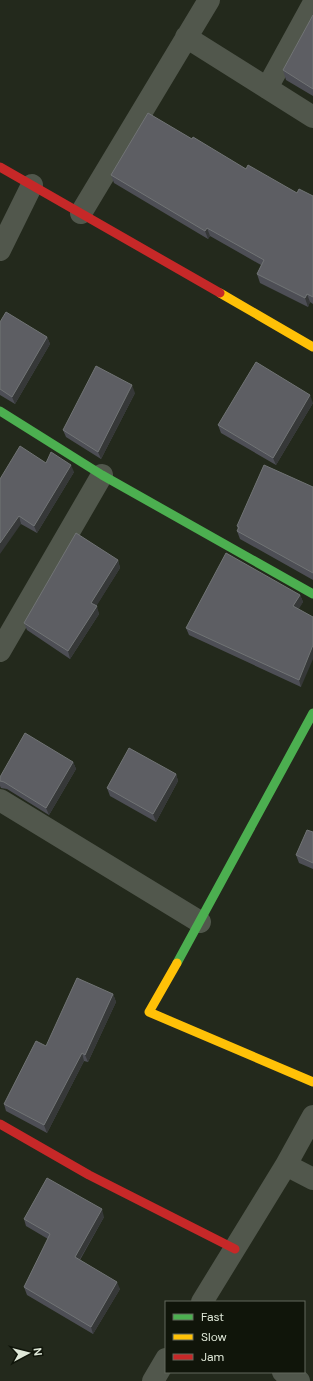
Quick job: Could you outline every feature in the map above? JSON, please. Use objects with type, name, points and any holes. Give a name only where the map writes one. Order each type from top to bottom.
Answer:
[{"type":"street","points":[[81,213],[209,0]]},
{"type":"street","points":[[267,88],[313,4]]},
{"type":"street","points":[[186,38],[313,117]]},
{"type":"street","points":[[0,166],[313,348]]},
{"type":"street","points":[[0,250],[32,185]]},
{"type":"street","points":[[0,411],[102,475],[313,594]]},
{"type":"street","points":[[0,651],[102,475]]},
{"type":"street","points":[[313,713],[200,922],[149,1012],[313,1082]]},
{"type":"street","points":[[0,800],[200,922]]},
{"type":"street","points":[[203,1301],[286,1165],[313,1116]]},
{"type":"street","points":[[0,1124],[89,1175],[235,1249]]},
{"type":"street","points":[[286,1165],[313,1179]]},
{"type":"street","points":[[153,1381],[165,1361]]},
{"type":"street","points":[[285,1373],[299,1381]]},
{"type":"building","points":[[313,15],[313,89],[283,70]]},
{"type":"building","points":[[148,113],[192,139],[193,137],[246,169],[248,165],[297,193],[299,189],[313,196],[313,297],[307,294],[305,298],[257,274],[264,260],[207,228],[205,231],[111,175]]},
{"type":"building","points":[[6,312],[47,337],[12,397],[0,389],[0,322]]},
{"type":"building","points":[[256,362],[310,395],[273,458],[218,425]]},
{"type":"building","points":[[96,366],[132,385],[98,452],[63,430]]},
{"type":"building","points":[[20,446],[46,463],[51,452],[71,465],[34,526],[19,516],[0,543],[0,479]]},
{"type":"building","points":[[264,465],[313,487],[313,573],[237,531],[239,527],[237,526]]},
{"type":"building","points":[[76,533],[118,560],[91,603],[97,606],[68,651],[24,623]]},
{"type":"building","points":[[226,553],[300,595],[293,606],[313,617],[313,645],[299,680],[186,628]]},
{"type":"building","points":[[25,733],[73,762],[46,808],[0,781],[0,777]]},
{"type":"building","points":[[129,748],[176,774],[153,814],[107,788]]},
{"type":"building","points":[[307,830],[313,832],[313,863],[296,855]]},
{"type":"building","points":[[77,978],[113,994],[85,1055],[82,1053],[44,1125],[4,1104],[36,1041],[46,1046]]},
{"type":"building","points":[[47,1178],[102,1209],[75,1257],[117,1282],[91,1327],[24,1287],[50,1234],[24,1219]]},
{"type":"traffic: fast","points":[[0,411],[102,475],[313,594]]},
{"type":"traffic: fast","points":[[177,963],[313,713]]},
{"type":"traffic: slow","points":[[220,293],[313,347]]},
{"type":"traffic: slow","points":[[177,963],[149,1012],[313,1082]]},
{"type":"traffic: jam","points":[[0,167],[220,293]]},
{"type":"traffic: jam","points":[[0,1124],[89,1175],[235,1249]]}]
